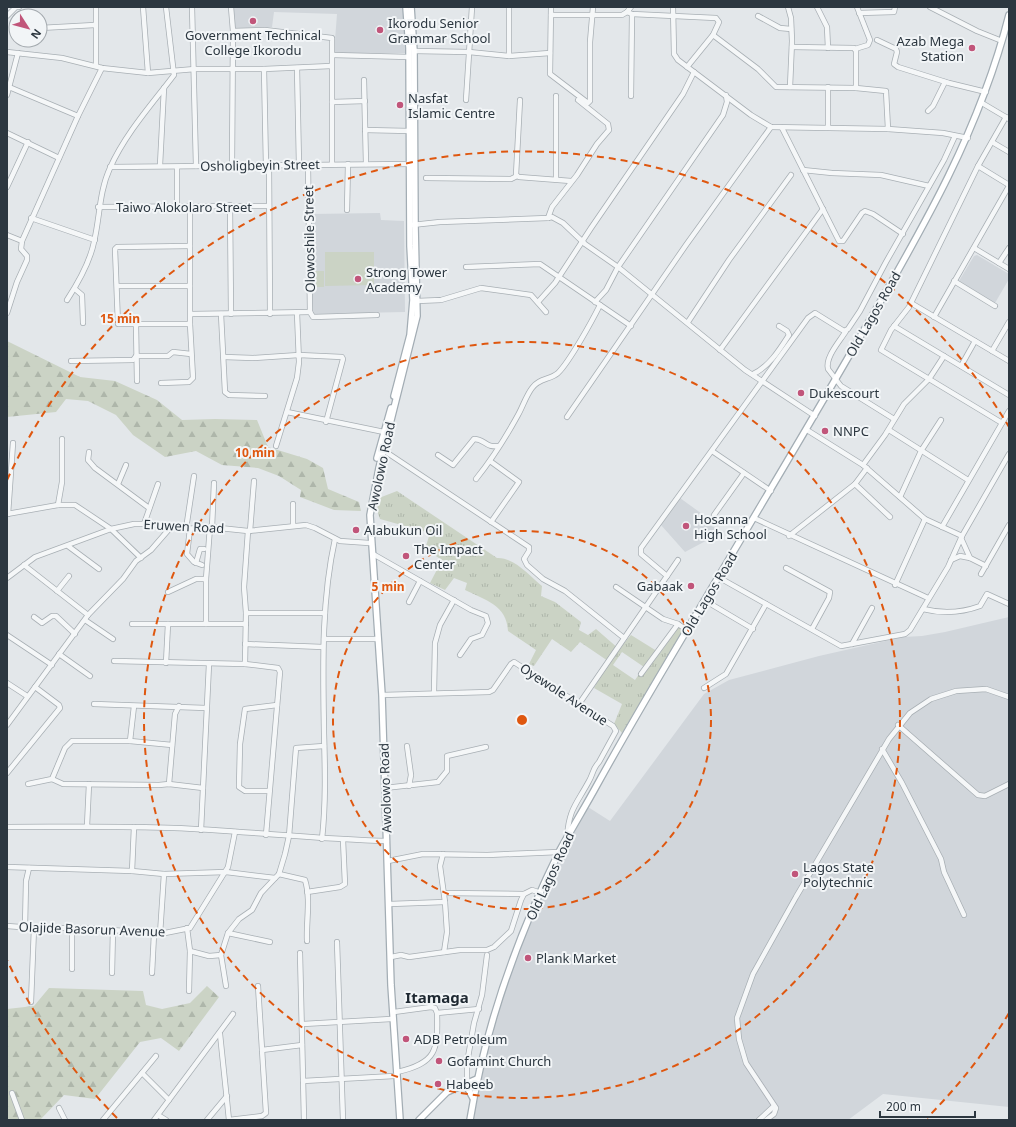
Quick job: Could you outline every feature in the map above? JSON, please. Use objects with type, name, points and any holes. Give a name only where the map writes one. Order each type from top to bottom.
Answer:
[{"type":"main road","name":"Awolowo Road","points":[[406,7],[410,57],[410,131],[413,164]]},
{"type":"main road","name":"Awolowo Road","points":[[400,1120],[391,1019],[385,841],[376,639],[369,543],[369,512],[384,432],[412,325],[414,52],[411,7]]},
{"type":"main road","name":"Old Lagos Road","points":[[470,1120],[477,1079],[511,964],[559,852],[704,600],[807,430],[930,215],[968,138],[982,103],[1009,15]]},
{"type":"main road","name":"Awolowo Road","points":[[396,1120],[390,904],[388,861],[385,841],[382,695],[369,512],[383,450],[416,326],[417,300],[413,225]]},
{"type":"main road","points":[[420,1120],[448,1095],[455,1090],[467,1086],[477,1079]]},
{"type":"main road","points":[[467,1086],[476,1087]]},
{"type":"main road","points":[[467,1086],[473,1098]]},
{"type":"street","points":[[7,16],[16,7],[19,7]]},
{"type":"street","points":[[96,7],[96,66]]},
{"type":"street","points":[[143,7],[148,73]]},
{"type":"street","points":[[67,300],[75,289],[92,250],[101,192],[110,167],[142,116],[174,74],[166,7]]},
{"type":"street","points":[[192,7],[195,69],[196,166]]},
{"type":"street","points":[[231,7],[233,31],[232,165]]},
{"type":"street","points":[[466,100],[472,7]]},
{"type":"street","points":[[509,7],[509,56]]},
{"type":"street","points":[[551,7],[549,71],[551,76],[588,103],[590,101],[593,7]]},
{"type":"street","points":[[551,15],[622,15],[631,7]]},
{"type":"street","points":[[673,7],[674,54],[678,60],[750,114],[771,127],[888,129],[968,138]]},
{"type":"street","points":[[788,7],[791,18],[792,47],[790,87]]},
{"type":"street","points":[[817,7],[827,27],[828,48]]},
{"type":"street","points":[[792,47],[855,49],[868,45],[870,40],[857,7]]},
{"type":"street","points":[[859,12],[894,12],[895,7]]},
{"type":"street","points":[[930,7],[977,31],[1002,41]]},
{"type":"street","points":[[627,12],[632,14],[673,17],[716,18],[719,22],[713,34],[687,67]]},
{"type":"street","points":[[631,96],[632,14]]},
{"type":"street","points":[[758,16],[780,28],[791,29]]},
{"type":"street","points":[[48,28],[95,25]]},
{"type":"street","points":[[233,31],[265,30],[332,38],[332,164]]},
{"type":"street","points":[[713,34],[758,68],[776,87],[856,88],[886,91],[888,129]]},
{"type":"street","points":[[877,40],[897,50],[894,61],[896,66],[945,82],[986,92]]},
{"type":"street","points":[[855,49],[856,88]]},
{"type":"street","points":[[7,52],[62,58],[102,68],[148,73],[195,69],[264,69],[331,66]]},
{"type":"street","points":[[414,52],[469,52],[509,56],[550,53]]},
{"type":"street","points":[[7,94],[18,53]]},
{"type":"street","points":[[333,55],[410,57]]},
{"type":"street","points":[[7,313],[16,282],[27,260],[21,249],[22,241],[78,116],[102,68]]},
{"type":"street","points":[[297,68],[299,165]]},
{"type":"street","points":[[264,69],[269,206],[270,314]]},
{"type":"street","points":[[538,302],[559,276],[683,94],[694,72]]},
{"type":"street","points":[[364,80],[366,164]]},
{"type":"street","points":[[928,111],[933,106],[945,82]]},
{"type":"street","points":[[9,87],[78,116]]},
{"type":"street","points":[[828,87],[828,127]]},
{"type":"street","points":[[160,166],[164,88]]},
{"type":"street","points":[[595,302],[606,290],[618,267],[723,115],[727,102],[726,95]]},
{"type":"street","points":[[556,96],[556,179]]},
{"type":"street","points":[[332,102],[365,100]]},
{"type":"street","points":[[518,176],[520,100]]},
{"type":"street","points":[[548,218],[552,207],[597,144],[609,130],[610,126],[578,100]]},
{"type":"street","points":[[982,103],[1007,118],[978,166],[944,237],[912,298],[911,303],[894,326],[881,350],[1002,423]]},
{"type":"street","points":[[567,417],[737,172],[771,127]]},
{"type":"street","points":[[782,128],[836,238],[841,242],[865,211],[873,214],[903,234]]},
{"type":"street","points":[[366,130],[410,131]]},
{"type":"street","points":[[7,133],[59,158]]},
{"type":"street","points":[[894,419],[847,390],[830,372],[827,366],[831,355],[860,311],[903,234],[944,160],[955,136]]},
{"type":"street","points":[[7,187],[28,142]]},
{"type":"street","points":[[992,142],[1009,152]]},
{"type":"street","points":[[347,210],[348,164]]},
{"type":"street","name":"Osholigbeyin Street","points":[[110,167],[413,164]]},
{"type":"street","name":"Olowoshile Street","points":[[308,165],[310,312]]},
{"type":"street","points":[[934,317],[1009,185],[978,166]]},
{"type":"street","points":[[177,167],[177,206]]},
{"type":"street","points":[[803,170],[881,175],[929,186]]},
{"type":"street","points":[[688,322],[729,260],[791,175]]},
{"type":"street","points":[[426,178],[506,179],[518,176],[571,181]]},
{"type":"street","points":[[230,205],[231,314]]},
{"type":"street","name":"Taiwo Alokolaro Street","points":[[98,207],[230,205],[269,206]]},
{"type":"street","points":[[161,383],[191,381],[193,378],[190,324],[190,206]]},
{"type":"street","points":[[720,350],[823,209]]},
{"type":"street","points":[[31,218],[94,240]]},
{"type":"street","points":[[413,225],[440,222],[548,218],[557,220],[582,241],[688,322],[720,350],[815,416]]},
{"type":"street","points":[[7,235],[22,241]]},
{"type":"street","points":[[190,246],[117,247],[115,249],[117,323],[136,325],[190,324]]},
{"type":"street","points":[[974,248],[1009,269]]},
{"type":"street","points":[[999,263],[1009,248]]},
{"type":"street","points":[[466,267],[508,266],[535,263],[540,264],[631,326]]},
{"type":"street","points":[[954,281],[995,306]]},
{"type":"street","points":[[117,286],[190,286]]},
{"type":"street","points":[[417,300],[441,300],[481,288],[531,295],[546,312]]},
{"type":"street","points":[[75,289],[82,295],[83,323]]},
{"type":"street","points":[[911,303],[1009,361]]},
{"type":"street","points":[[476,479],[490,461],[518,416],[530,390],[539,381],[554,375],[561,368],[593,320],[600,305]]},
{"type":"street","points":[[191,314],[270,314],[310,312],[313,317],[377,316]]},
{"type":"street","points":[[276,446],[297,378],[299,355],[297,313]]},
{"type":"street","points":[[221,314],[224,357],[223,376],[226,394],[265,396]]},
{"type":"street","points":[[667,576],[641,554],[641,548],[763,380],[812,314],[817,314],[846,331]]},
{"type":"street","points":[[992,351],[1009,322]]},
{"type":"street","points":[[136,325],[137,381]]},
{"type":"street","points":[[753,374],[759,372],[770,362],[789,335],[787,331],[779,326]]},
{"type":"street","points":[[894,326],[1009,395]]},
{"type":"street","points":[[960,366],[975,341]]},
{"type":"street","points":[[71,360],[133,360],[136,356],[168,356],[173,352],[191,354]]},
{"type":"street","points":[[224,357],[253,358],[299,355],[342,357],[343,359],[326,422]]},
{"type":"street","points":[[789,536],[855,484],[904,404],[929,379],[944,356]]},
{"type":"street","points":[[942,527],[1009,411]]},
{"type":"street","points":[[287,412],[326,422],[384,432]]},
{"type":"street","points":[[900,497],[921,451],[941,420]]},
{"type":"street","points":[[807,430],[865,467],[925,519],[961,537],[970,558]]},
{"type":"street","points":[[889,430],[968,480]]},
{"type":"street","points":[[58,506],[62,476],[62,439]]},
{"type":"street","points":[[438,455],[453,465],[474,439],[479,440],[491,447],[499,446]]},
{"type":"street","points":[[14,443],[8,514],[58,506],[75,505],[111,529],[141,558]]},
{"type":"street","points":[[383,450],[529,548],[530,550],[524,559],[527,565],[543,579],[565,591],[624,638]]},
{"type":"street","points":[[712,451],[771,491]]},
{"type":"street","points":[[89,452],[88,456],[90,463],[149,508]]},
{"type":"street","points":[[718,578],[842,646],[908,633],[951,561],[961,537],[1009,454]]},
{"type":"street","points":[[490,461],[519,481],[491,522]]},
{"type":"street","points":[[118,484],[126,466]]},
{"type":"street","points":[[714,515],[744,473]]},
{"type":"street","points":[[194,476],[188,529],[187,554],[196,563],[202,565]]},
{"type":"street","points":[[245,664],[246,612],[244,587],[254,481]]},
{"type":"street","points":[[206,624],[206,579],[214,483]]},
{"type":"street","points":[[144,524],[158,484]]},
{"type":"street","points":[[855,484],[890,517]]},
{"type":"street","points":[[293,504],[293,525]]},
{"type":"street","points":[[754,518],[789,536],[895,585],[928,598]]},
{"type":"street","points":[[895,585],[925,519]]},
{"type":"street","name":"Eruwen Road","points":[[7,578],[36,557],[111,529],[144,524],[188,529],[211,527],[249,531],[293,525],[316,528],[335,539],[351,543],[369,543]]},
{"type":"street","points":[[981,574],[1009,525]]},
{"type":"street","points":[[7,725],[88,615],[123,579],[136,561],[152,550],[171,527]]},
{"type":"street","points":[[322,839],[325,802],[323,647],[329,565],[335,539]]},
{"type":"street","points":[[68,546],[99,569]]},
{"type":"street","points":[[196,563],[200,550],[204,550]]},
{"type":"street","points":[[373,554],[488,619],[488,623],[482,635],[471,639],[460,655]]},
{"type":"street","points":[[951,561],[960,556],[970,558],[986,566]]},
{"type":"street","points":[[579,704],[678,560]]},
{"type":"street","points":[[24,565],[88,615]]},
{"type":"street","points":[[786,568],[830,592],[830,598],[812,629]]},
{"type":"street","points":[[57,592],[69,576]]},
{"type":"street","points":[[168,592],[196,579],[206,579]]},
{"type":"street","points":[[409,602],[420,581]]},
{"type":"street","points":[[616,587],[663,619],[678,624],[687,630]]},
{"type":"street","points":[[923,609],[951,613],[960,611],[980,606],[987,594],[1009,604]]},
{"type":"street","points":[[434,692],[435,643],[440,625],[454,600]]},
{"type":"street","points":[[704,600],[753,629]]},
{"type":"street","points":[[704,688],[725,676],[766,604]]},
{"type":"street","points":[[852,644],[872,608]]},
{"type":"street","points":[[246,612],[325,613]]},
{"type":"street","points":[[34,617],[42,623],[52,616],[56,616],[75,634]]},
{"type":"street","points":[[85,620],[113,639]]},
{"type":"street","points":[[132,624],[246,624]]},
{"type":"street","points":[[166,663],[168,624]]},
{"type":"street","points":[[641,674],[678,624]]},
{"type":"street","points":[[7,635],[52,665]]},
{"type":"street","points":[[324,639],[376,639]]},
{"type":"street","points":[[245,644],[323,647]]},
{"type":"street","points":[[59,654],[90,676]]},
{"type":"street","points":[[114,661],[245,664],[278,668],[280,672],[266,835]]},
{"type":"street","name":"Oyewole Avenue","points":[[382,695],[434,692],[489,692],[496,686],[514,662],[616,728],[602,758],[592,772],[590,780],[570,811],[566,838]]},
{"type":"street","points":[[201,830],[209,664]]},
{"type":"street","points":[[7,683],[27,696]]},
{"type":"street","points":[[7,773],[60,708],[59,705],[35,687]]},
{"type":"street","points":[[766,1120],[774,1114],[776,1108],[746,1063],[737,1028],[737,1018],[753,974],[778,929],[882,749],[898,725],[915,709],[944,694],[969,689],[986,689],[1009,697]]},
{"type":"street","points":[[94,704],[134,706],[171,705],[206,708]]},
{"type":"street","points":[[171,705],[175,714]]},
{"type":"street","points":[[269,791],[245,791],[239,787],[240,744],[245,709],[277,705]]},
{"type":"street","points":[[130,741],[134,706]]},
{"type":"street","points":[[169,784],[175,714],[179,706]]},
{"type":"street","points":[[898,725],[978,795],[985,796],[1009,784]]},
{"type":"street","points":[[52,779],[68,743],[72,741],[130,741],[172,745]]},
{"type":"street","points":[[226,986],[222,955],[228,933],[240,918],[252,910],[261,893],[277,876],[289,836],[296,748],[324,746]]},
{"type":"street","points":[[407,746],[411,775],[409,786]]},
{"type":"street","points":[[385,788],[429,784],[440,780],[447,771],[446,759],[450,755],[486,747]]},
{"type":"street","points":[[882,749],[940,859],[944,872],[964,914]]},
{"type":"street","points":[[28,784],[52,779],[63,784],[169,784],[203,788]]},
{"type":"street","points":[[87,826],[89,784]]},
{"type":"street","points":[[7,827],[134,827],[234,832],[322,839],[385,841]]},
{"type":"street","points":[[132,871],[134,827]]},
{"type":"street","points":[[189,991],[190,951],[187,928],[192,925],[226,872],[230,862],[234,832]]},
{"type":"street","points":[[307,892],[340,887],[344,884],[343,840]]},
{"type":"street","points":[[388,861],[423,854],[559,852]]},
{"type":"street","points":[[443,854],[440,866],[445,893],[447,932],[444,952]]},
{"type":"street","points":[[7,867],[132,871],[164,874],[226,872],[305,880],[307,892],[307,941]]},
{"type":"street","points":[[25,927],[26,881],[29,868]]},
{"type":"street","points":[[160,934],[164,874]]},
{"type":"street","points":[[445,893],[524,894],[532,890],[541,893]]},
{"type":"street","points":[[391,958],[401,955],[409,957],[444,952],[487,950],[494,947],[511,931],[518,907],[524,894]]},
{"type":"street","points":[[390,904],[445,902]]},
{"type":"street","name":"Olajide Basorun Avenue","points":[[7,926],[34,928],[72,927],[113,929],[154,934],[187,928]]},
{"type":"street","points":[[72,927],[72,969]]},
{"type":"street","points":[[31,1002],[34,928]]},
{"type":"street","points":[[112,973],[113,929]]},
{"type":"street","points":[[228,933],[270,942]]},
{"type":"street","points":[[152,973],[154,934]]},
{"type":"street","points":[[338,942],[343,1120]]},
{"type":"street","points":[[190,951],[209,956],[222,955]]},
{"type":"street","points":[[300,953],[303,1024],[302,1045],[304,1120]]},
{"type":"street","points":[[467,1086],[468,1056],[474,1023],[479,1009],[487,955]]},
{"type":"street","points":[[220,1034],[229,1120],[262,1116],[266,1114],[258,986]]},
{"type":"street","points":[[303,1081],[395,1074],[421,1065],[436,1049],[437,1013],[435,1008],[431,1007],[394,1012]]},
{"type":"street","points":[[437,1013],[479,1009]]},
{"type":"street","points":[[154,1120],[220,1034],[233,1014]]},
{"type":"street","points":[[303,1024],[391,1019]]},
{"type":"street","points":[[262,1050],[302,1045]]},
{"type":"street","points":[[103,1120],[156,1056]]},
{"type":"street","points":[[142,1073],[169,1100]]},
{"type":"street","points":[[12,1093],[22,1120]]},
{"type":"street","points":[[207,1120],[227,1096]]},
{"type":"street","points":[[759,1120],[774,1106]]},
{"type":"street","points":[[59,1108],[65,1120]]},
{"type":"street","points":[[158,1115],[166,1120]]},
{"type":"shaded area","points":[[233,7],[403,7],[405,53],[334,53],[337,14],[274,12],[272,27],[234,28]]},
{"type":"shaded area","name":"Strong Tower Academy","points":[[380,213],[381,220],[404,221],[405,312],[312,314],[311,214]]},
{"type":"shaded area","points":[[977,255],[1009,274],[1009,279],[995,303],[959,281],[974,256]]},
{"type":"shaded area","name":"Hosanna High School","points":[[680,498],[709,519],[705,523],[724,532],[719,539],[715,536],[685,552],[661,525]]},
{"type":"shaded area","name":"Lagos State Polytechnic","points":[[1009,617],[1009,1107],[883,1094],[848,1120],[473,1120],[494,1021],[523,940],[564,848],[588,807],[610,821],[704,694],[729,680],[819,656],[903,637],[922,636],[945,632]]},
{"type":"green space","points":[[325,252],[374,252],[374,285],[325,286]]},
{"type":"green space","points":[[315,271],[324,271],[324,287],[316,287]]},
{"type":"green space","points":[[7,341],[80,377],[115,381],[157,400],[182,420],[257,420],[268,447],[307,459],[323,468],[328,489],[359,502],[361,511],[334,510],[300,497],[301,490],[279,476],[258,468],[222,465],[196,451],[165,457],[133,435],[116,415],[88,401],[66,399],[56,412],[7,417]]},
{"type":"green space","points":[[397,491],[497,558],[516,564],[542,586],[541,596],[555,602],[581,622],[579,630],[588,635],[596,629],[619,649],[631,635],[660,653],[679,626],[687,626],[622,733],[614,724],[622,704],[594,688],[608,661],[580,642],[571,652],[552,639],[534,666],[529,664],[536,650],[508,631],[507,622],[504,615],[494,604],[465,590],[467,583],[454,578],[445,590],[430,583],[442,560],[425,549],[430,533],[380,519],[377,511],[379,498]],"holes":[[[622,652],[644,667],[635,680],[613,665]]]},
{"type":"green space","points":[[207,986],[219,997],[179,1051],[161,1038],[140,1042],[95,1099],[64,1095],[40,1120],[7,1120],[7,1009],[34,1006],[49,988],[143,991],[146,1005],[162,1009],[190,1003]]},
{"type":"place","name":"Government Technical College Ikorodu","points":[[253,21]]},
{"type":"place","name":"Ikorodu Senior Grammar School","points":[[380,30]]},
{"type":"place","name":"Azab Mega Station","points":[[972,48]]},
{"type":"place","name":"Nasfat Islamic Centre","points":[[400,105]]},
{"type":"place","name":"Strong Tower Academy","points":[[358,279]]},
{"type":"place","name":"Dukescourt","points":[[801,393]]},
{"type":"place","name":"NNPC","points":[[825,431]]},
{"type":"place","name":"Hosanna High School","points":[[686,526]]},
{"type":"place","name":"Alabukun Oil","points":[[356,530]]},
{"type":"place","name":"The Impact Center","points":[[406,556]]},
{"type":"place","name":"Gabaak","points":[[691,586]]},
{"type":"place","name":"Lagos State Polytechnic","points":[[795,874]]},
{"type":"place","name":"Plank Market","points":[[528,958]]},
{"type":"place","name":"ADB Petroleum","points":[[406,1039]]},
{"type":"place","name":"Gofamint Church","points":[[439,1061]]},
{"type":"place","name":"Habeeb","points":[[438,1084]]},
{"type":"district","name":"Itamaga","points":[[437,998]]}]
